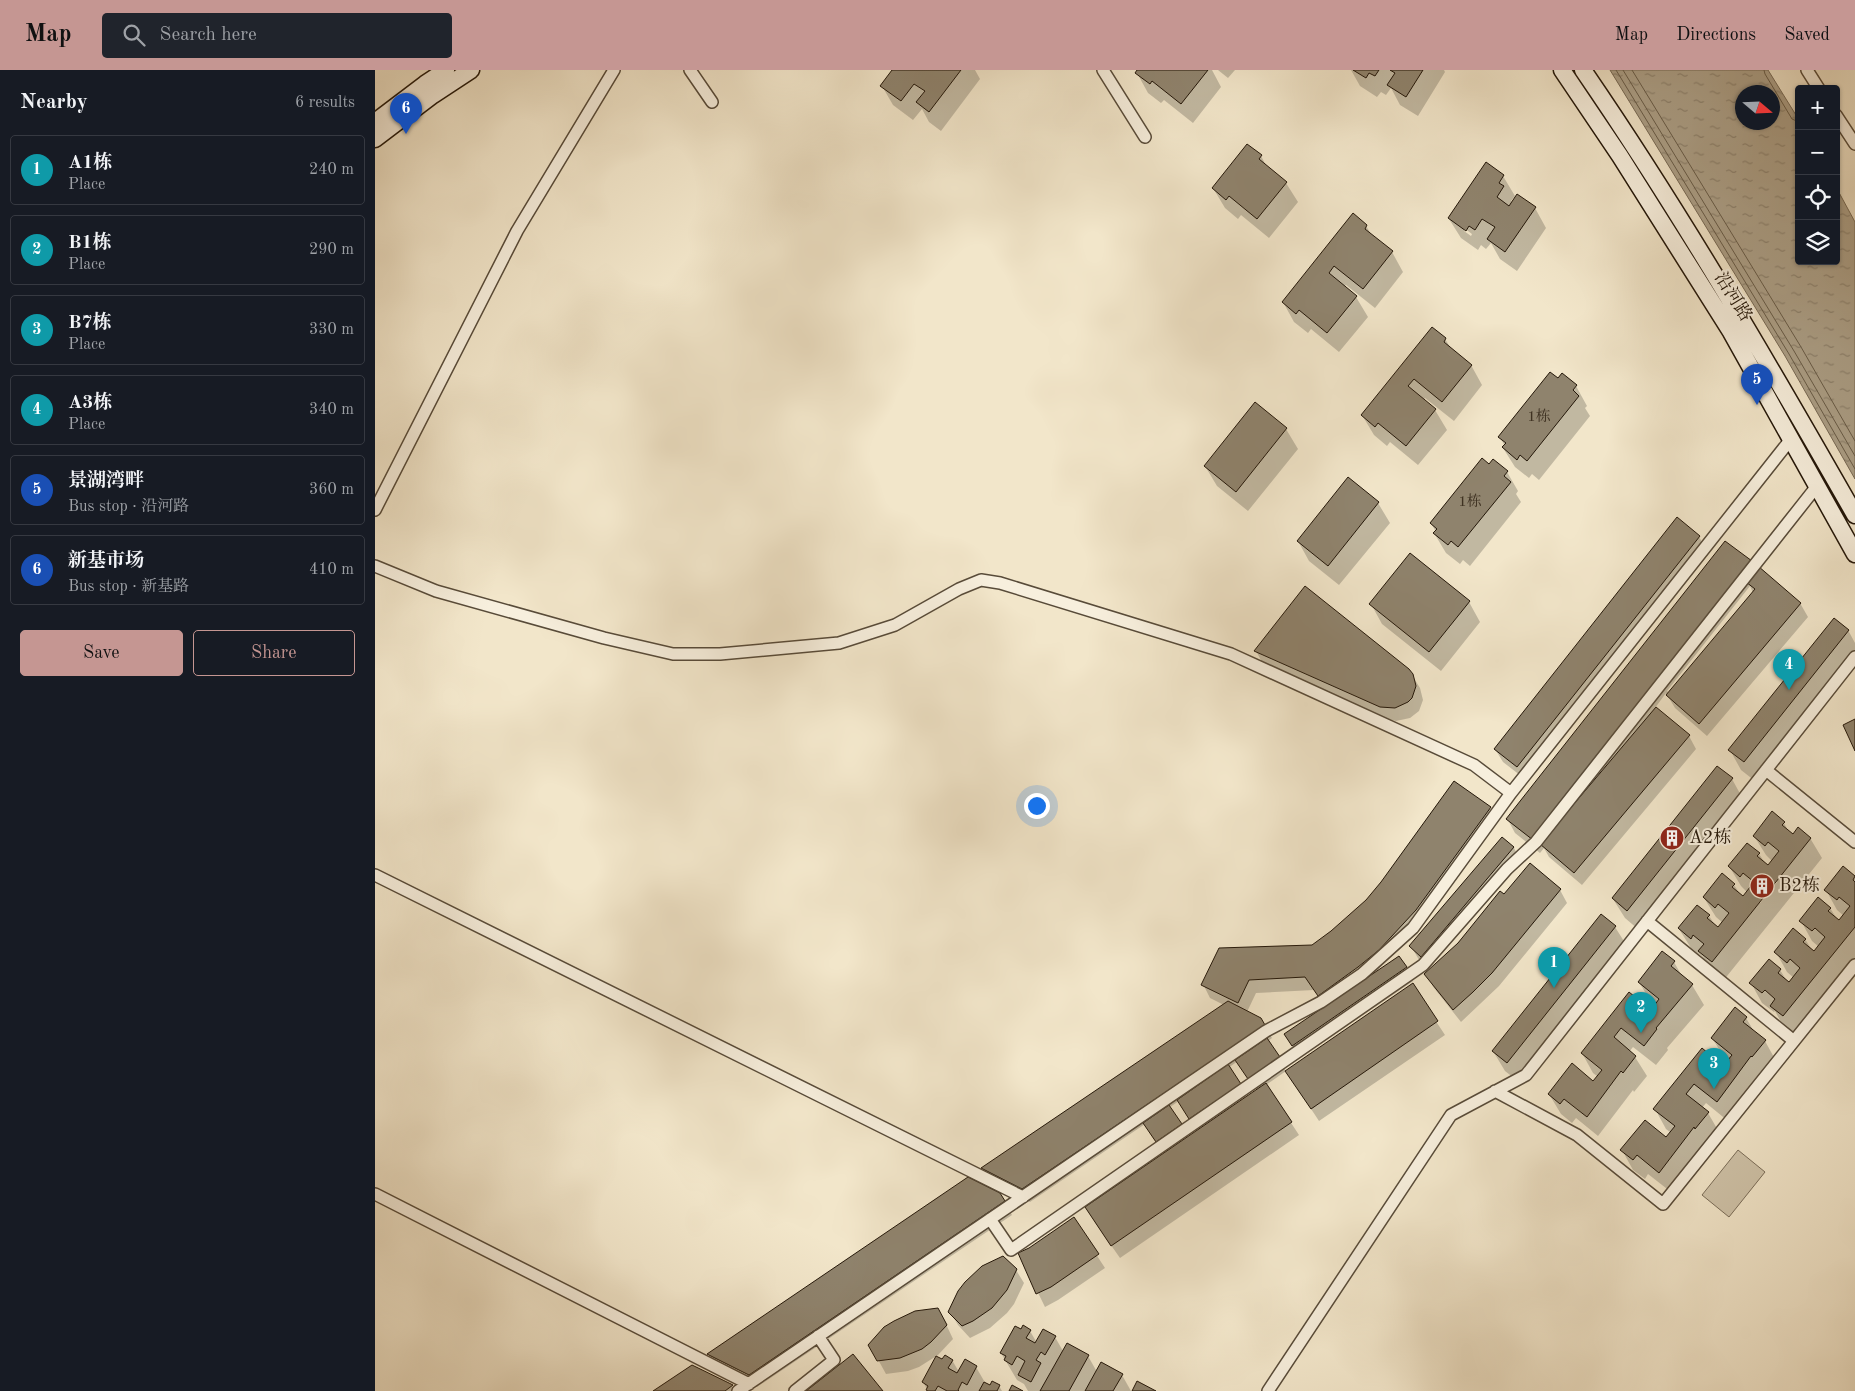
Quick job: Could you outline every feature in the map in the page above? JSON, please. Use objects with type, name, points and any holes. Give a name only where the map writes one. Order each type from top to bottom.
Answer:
[{"type":"main road","points":[[375,122],[446,70]]},
{"type":"main road","points":[[375,139],[433,95],[471,70]]},
{"type":"main road","name":"沿河路","points":[[1562,70],[1620,156],[1731,332],[1855,554]]},
{"type":"main road","name":"沿河路","points":[[1583,70],[1645,162],[1855,515]]},
{"type":"street","points":[[375,510],[517,231],[614,70]]},
{"type":"street","points":[[690,70],[711,102]]},
{"type":"street","points":[[1103,70],[1145,137]]},
{"type":"street","points":[[1807,70],[1816,85]]},
{"type":"street","points":[[1840,121],[1855,144]]},
{"type":"street","points":[[738,1391],[1266,1031],[1321,1002],[1362,974],[1413,928],[1511,793],[1791,439]]},
{"type":"street","points":[[990,1219],[1011,1250],[1423,965],[1507,869],[1536,842],[1817,486]]},
{"type":"street","points":[[375,566],[436,591],[604,638],[673,654],[720,654],[839,643],[895,625],[981,580],[1000,583],[1231,654],[1474,765],[1511,793]]},
{"type":"street","points":[[1268,1391],[1451,1115],[1527,1075],[1855,657]]},
{"type":"street","points":[[1766,770],[1855,842]]},
{"type":"street","points":[[375,875],[1023,1197]]},
{"type":"street","points":[[1647,921],[1794,1041]]},
{"type":"street","points":[[1495,1092],[1577,1135],[1663,1204],[1855,965]]},
{"type":"street","points":[[375,1194],[749,1384]]},
{"type":"street","points":[[795,1391],[834,1360],[818,1336]]},
{"type":"shaded area","points":[[1738,1150],[1765,1172],[1729,1217],[1702,1195]]},
{"type":"water","points":[[1610,70],[1768,70],[1777,85],[1735,85],[1735,130],[1780,130],[1780,89],[1795,114],[1795,265],[1840,265],[1840,194],[1855,222],[1855,479],[1785,356]]},
{"type":"building","points":[[892,70],[961,70],[929,112],[916,102],[925,91],[914,84],[901,101],[880,86]]},
{"type":"building","points":[[1137,70],[1208,70],[1181,104],[1152,81],[1150,84],[1135,73]]},
{"type":"building","points":[[1353,70],[1379,70],[1375,76],[1369,73],[1366,78]]},
{"type":"building","points":[[1390,70],[1423,70],[1406,97],[1387,85],[1395,73]]},
{"type":"building","points":[[1247,144],[1262,155],[1259,159],[1287,182],[1257,219],[1229,196],[1226,200],[1212,188]]},
{"type":"building","points":[[1486,162],[1504,175],[1499,183],[1504,186],[1497,197],[1509,206],[1517,194],[1536,207],[1505,252],[1487,239],[1495,227],[1482,219],[1475,230],[1469,226],[1466,231],[1448,218]]},
{"type":"building","points":[[1353,213],[1367,225],[1365,229],[1393,251],[1363,289],[1334,266],[1329,273],[1357,296],[1327,333],[1299,310],[1296,314],[1282,302]]},
{"type":"building","points":[[1432,327],[1446,338],[1444,342],[1472,365],[1442,402],[1414,379],[1408,386],[1436,409],[1406,446],[1378,423],[1375,427],[1361,415]]},
{"type":"building","points":[[1550,372],[1558,378],[1562,373],[1577,385],[1573,390],[1579,396],[1527,461],[1520,455],[1517,460],[1502,447],[1506,443],[1498,437]]},
{"type":"building","points":[[1255,402],[1287,428],[1236,492],[1204,466]]},
{"type":"building","points":[[1482,458],[1489,464],[1493,459],[1508,471],[1504,476],[1511,482],[1458,547],[1451,541],[1448,545],[1433,533],[1437,529],[1430,523]]},
{"type":"building","points":[[1348,477],[1379,502],[1328,566],[1297,541]]},
{"type":"building","points":[[1677,517],[1700,536],[1517,767],[1494,749]]},
{"type":"building","points":[[1725,541],[1752,561],[1533,840],[1506,819]]},
{"type":"building","points":[[1410,553],[1470,601],[1429,652],[1369,604]]},
{"type":"building","points":[[1758,566],[1801,603],[1699,724],[1666,695],[1755,589],[1746,582]]},
{"type":"building","points":[[1305,586],[1409,669],[1413,674],[1416,686],[1412,698],[1408,702],[1395,708],[1380,707],[1254,651]]},
{"type":"building","points":[[1834,618],[1849,630],[1744,762],[1728,750]]},
{"type":"building","points":[[1656,707],[1690,735],[1574,873],[1540,844]]},
{"type":"building","points":[[1855,719],[1855,751],[1843,725]]},
{"type":"building","name":"A2栋","points":[[1717,766],[1733,778],[1627,911],[1612,898]]},
{"type":"building","points":[[1454,781],[1491,807],[1416,910],[1379,950],[1358,967],[1318,996],[1305,977],[1249,980],[1238,1003],[1201,985],[1219,948],[1312,945],[1331,931],[1366,900],[1381,882]]},
{"type":"building","name":"B2栋","points":[[1772,811],[1785,822],[1782,825],[1793,834],[1798,827],[1811,838],[1712,962],[1698,951],[1704,944],[1693,935],[1691,939],[1678,928],[1697,905],[1710,915],[1707,918],[1718,927],[1729,913],[1718,904],[1715,908],[1703,897],[1722,873],[1735,884],[1732,887],[1743,896],[1754,882],[1743,873],[1740,877],[1728,866],[1747,843],[1760,853],[1757,856],[1768,865],[1779,851],[1768,842],[1765,846],[1753,836]]},
{"type":"building","points":[[1502,837],[1514,847],[1421,957],[1409,946]]},
{"type":"building","points":[[1530,863],[1561,889],[1492,973],[1453,1010],[1424,974],[1458,943],[1500,891],[1504,894]]},
{"type":"building","points":[[1843,866],[1855,876],[1853,880],[1855,882],[1855,927],[1783,1016],[1770,1006],[1775,999],[1765,990],[1762,993],[1749,983],[1769,959],[1781,969],[1778,973],[1789,982],[1800,968],[1790,959],[1787,963],[1774,952],[1793,928],[1806,939],[1803,942],[1814,951],[1825,937],[1815,928],[1812,931],[1799,921],[1818,897],[1831,908],[1828,911],[1839,920],[1850,906],[1839,897],[1837,900],[1824,890]]},
{"type":"building","points":[[1601,914],[1616,926],[1507,1063],[1492,1051]]},
{"type":"building","points":[[1662,951],[1675,961],[1671,966],[1693,984],[1656,1028],[1644,1046],[1621,1028],[1614,1037],[1636,1056],[1623,1073],[1621,1071],[1587,1117],[1564,1099],[1560,1104],[1548,1094],[1572,1063],[1593,1081],[1602,1070],[1581,1053],[1629,992],[1651,1010],[1659,999],[1638,982]]},
{"type":"building","points":[[1399,956],[1407,967],[1292,1046],[1284,1034]]},
{"type":"building","points":[[1413,983],[1438,1021],[1311,1109],[1285,1071]]},
{"type":"building","points":[[1228,1001],[1261,1018],[1265,1025],[1022,1189],[981,1168]]},
{"type":"building","points":[[1735,1007],[1747,1017],[1743,1022],[1766,1040],[1751,1056],[1717,1102],[1694,1084],[1686,1094],[1709,1112],[1695,1129],[1694,1127],[1659,1173],[1637,1155],[1633,1160],[1620,1150],[1645,1120],[1666,1137],[1675,1126],[1653,1109],[1702,1048],[1723,1066],[1732,1055],[1711,1038]]},
{"type":"building","points":[[1267,1038],[1280,1057],[1248,1079],[1235,1060]]},
{"type":"building","points":[[1228,1064],[1241,1084],[1189,1119],[1177,1100]]},
{"type":"building","points":[[1266,1083],[1292,1122],[1111,1246],[1085,1207]]},
{"type":"building","points":[[1169,1105],[1182,1124],[1156,1142],[1143,1123]]},
{"type":"building","points":[[968,1177],[1000,1193],[1005,1201],[749,1375],[707,1354]]},
{"type":"building","points":[[1074,1217],[1099,1254],[1051,1287],[1036,1294],[1018,1253],[1029,1248]]},
{"type":"building","points":[[1003,1256],[1017,1269],[1007,1290],[992,1308],[962,1326],[948,1312],[958,1291],[982,1266]]},
{"type":"building","points":[[938,1308],[947,1325],[931,1342],[922,1349],[900,1358],[877,1361],[868,1345],[884,1327],[915,1311]]},
{"type":"building","points":[[1023,1325],[1031,1330],[1026,1338],[1035,1343],[1043,1329],[1056,1336],[1045,1355],[1041,1352],[1036,1360],[1041,1363],[1031,1382],[1018,1375],[1025,1361],[1017,1356],[1012,1365],[1004,1360],[1006,1356],[1000,1353],[1015,1326],[1021,1329]]},
{"type":"building","points":[[1067,1343],[1089,1355],[1069,1391],[1040,1391]]},
{"type":"building","points":[[853,1354],[883,1391],[806,1391]]},
{"type":"building","points":[[945,1355],[953,1360],[948,1368],[957,1373],[965,1359],[977,1366],[967,1385],[962,1382],[959,1391],[947,1391],[938,1386],[935,1391],[926,1390],[928,1386],[922,1382],[936,1356],[942,1359]]},
{"type":"building","points":[[1101,1362],[1123,1374],[1113,1391],[1085,1391]]},
{"type":"building","points":[[692,1365],[733,1385],[725,1391],[653,1391]]},
{"type":"building","points":[[992,1381],[1000,1385],[997,1391],[979,1391],[984,1382],[990,1385]]},
{"type":"building","points":[[1137,1381],[1156,1391],[1132,1391]]},
{"type":"building","points":[[1012,1385],[1023,1391],[1009,1391]]},
{"type":"place","name":"新基市场","points":[[406,134]]},
{"type":"place","name":"景湖湾畔","points":[[1757,405]]},
{"type":"place","name":"A3栋","points":[[1789,690]]},
{"type":"place","name":"A2栋","points":[[1672,838]]},
{"type":"place","name":"B2栋","points":[[1762,886]]},
{"type":"place","name":"A1栋","points":[[1554,988]]},
{"type":"place","name":"B1栋","points":[[1641,1033]]},
{"type":"place","name":"B7栋","points":[[1714,1089]]}]
